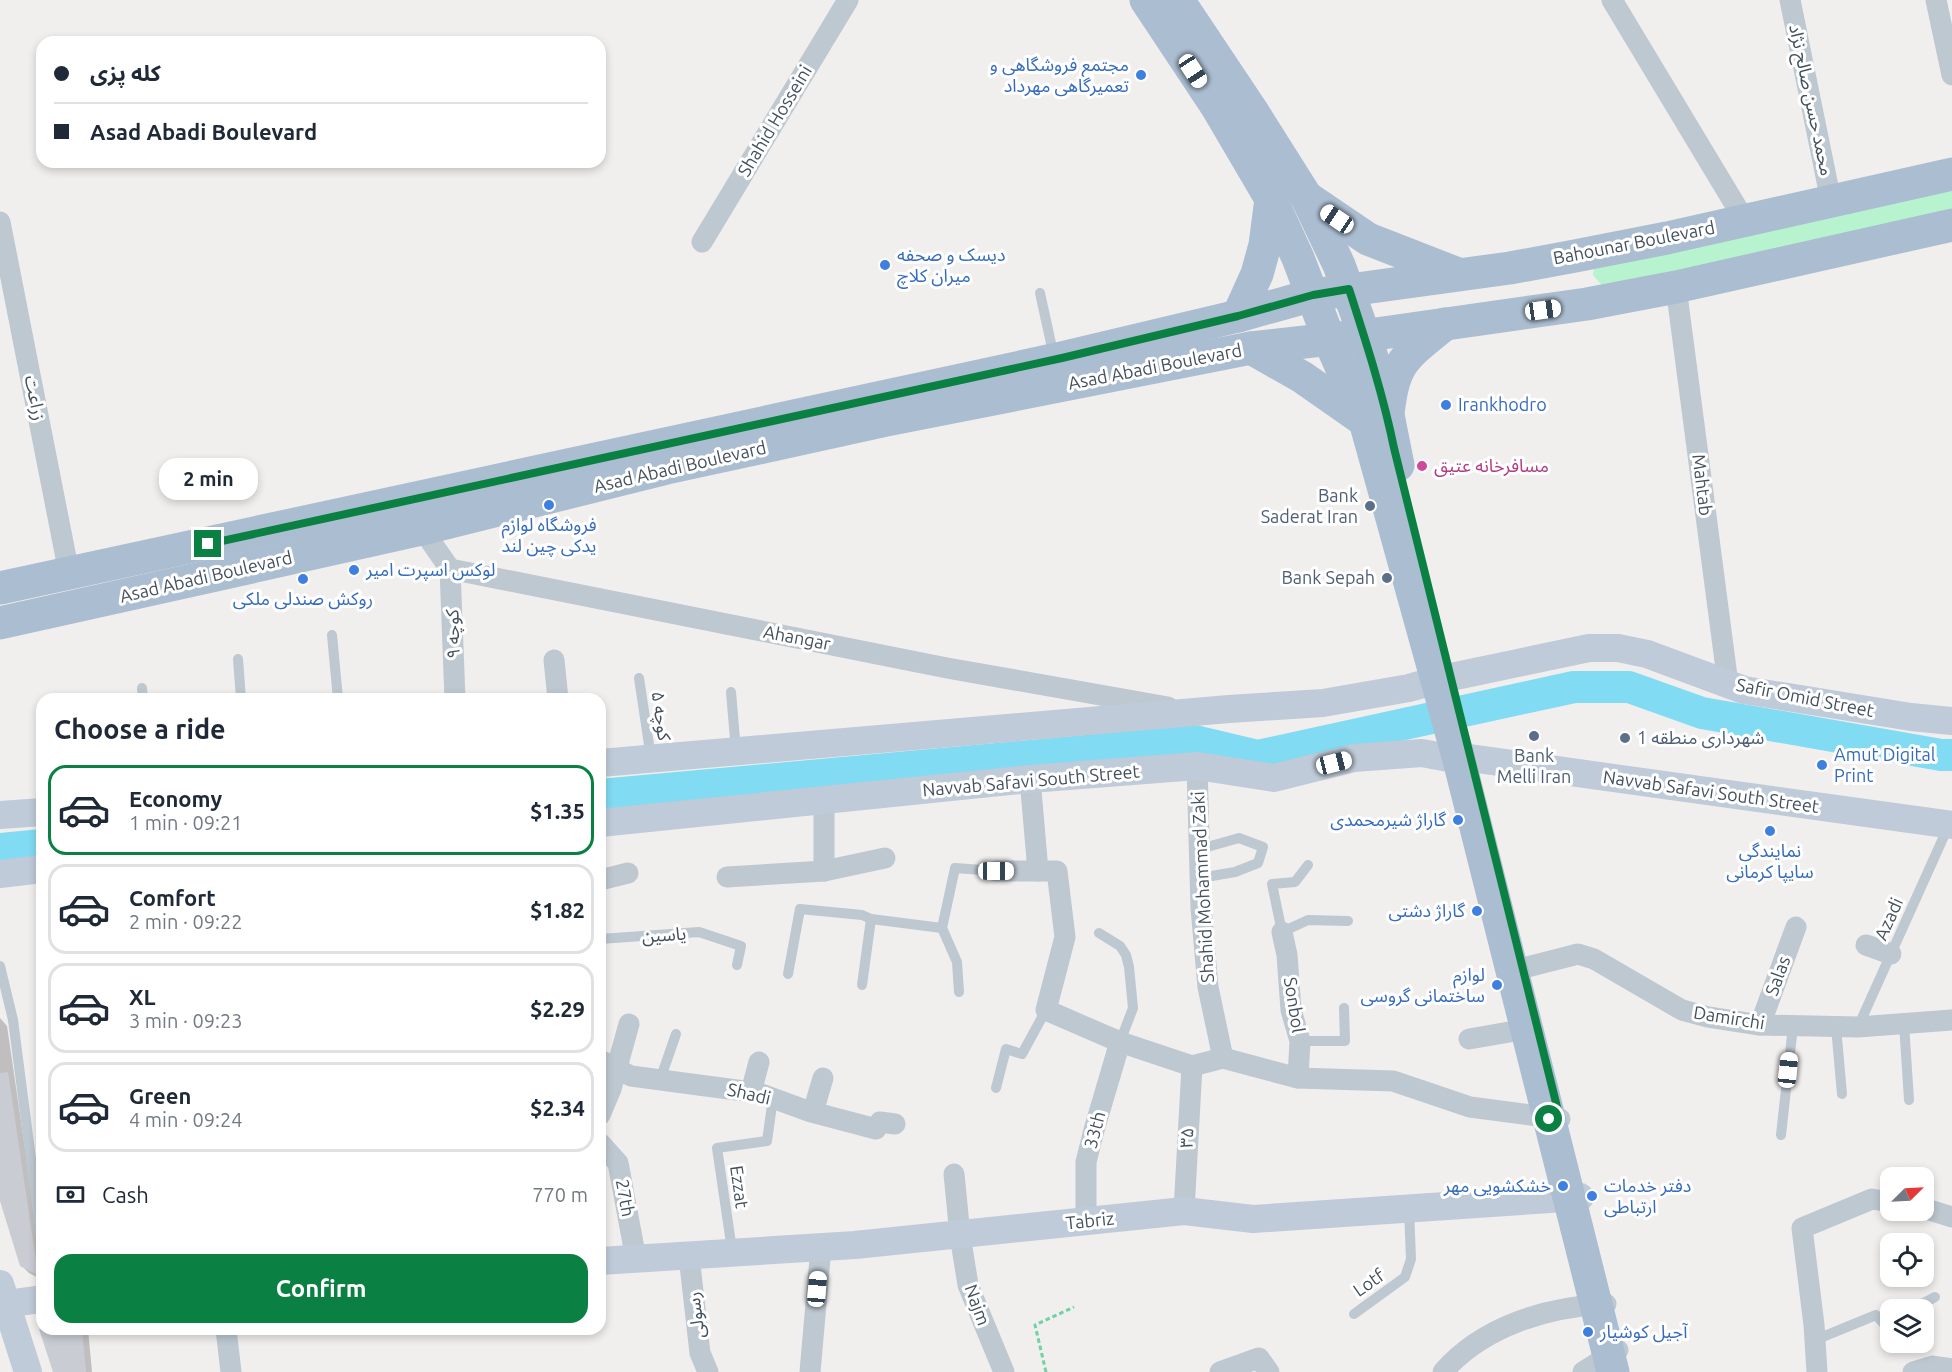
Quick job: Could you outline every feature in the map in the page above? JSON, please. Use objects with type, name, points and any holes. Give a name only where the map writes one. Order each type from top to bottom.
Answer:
[{"type":"main road","points":[[1146,0],[1307,198],[1349,289],[1364,335],[1376,418]]},
{"type":"main road","points":[[1178,0],[1227,98],[1298,258],[1329,339],[1394,448],[1445,684],[1601,1304],[1610,1365]]},
{"type":"main road","name":"Bahounar Boulevard","points":[[1313,295],[1575,256],[1952,174]]},
{"type":"main road","points":[[1307,198],[1368,239],[1459,275]]},
{"type":"main road","points":[[1238,316],[1257,274],[1271,199]]},
{"type":"main road","points":[[1364,335],[1587,304],[1676,287],[1952,225]]},
{"type":"main road","points":[[1575,256],[1570,268],[1571,282],[1576,293],[1587,304]]},
{"type":"main road","name":"Asad Abadi Boulevard","points":[[0,623],[304,539],[1238,316],[1313,295]]},
{"type":"main road","points":[[1376,418],[1390,393],[1400,367],[1444,324]]},
{"type":"main road","name":"Asad Abadi Boulevard","points":[[0,588],[69,573],[304,539],[422,530],[667,468],[887,420],[1251,348],[1364,335]]},
{"type":"main road","points":[[1251,348],[1376,418]]},
{"type":"main road","name":"Safir Omid Street","points":[[1445,684],[1579,650],[1618,648],[1647,654],[1755,692],[1911,717],[1952,721]]},
{"type":"main road","points":[[606,763],[736,751],[786,742],[1323,703],[1445,684]]},
{"type":"main road","name":"Navvab Safavi South Street","points":[[606,822],[1030,779],[1197,766],[1274,778],[1354,758],[1422,753],[1463,753],[1951,825]]},
{"type":"main road","points":[[0,815],[36,812]]},
{"type":"main road","points":[[0,874],[36,870]]},
{"type":"main road","points":[[1517,970],[1526,1029],[1554,1119]]},
{"type":"main road","name":"Tabriz","points":[[606,1261],[821,1247],[1184,1211],[1253,1219],[1574,1198]]},
{"type":"main road","points":[[28,1372],[3,1294],[36,1298]]},
{"type":"street","name":"Shahid Hosseini","points":[[702,242],[848,0]]},
{"type":"street","points":[[1612,0],[1744,220]]},
{"type":"street","name":"محمد حسن صالح نژاد","points":[[1790,0],[1832,201]]},
{"type":"street","points":[[1936,0],[1952,75]]},
{"type":"street","name":"زراعت","points":[[0,222],[69,573]]},
{"type":"street","name":"Mahtab","points":[[1676,287],[1728,684]]},
{"type":"street","points":[[422,530],[450,569]]},
{"type":"street","name":"کوچه ۹","points":[[450,569],[455,693]]},
{"type":"street","name":"Ahangar","points":[[450,569],[947,668],[1193,712]]},
{"type":"street","points":[[554,660],[557,693]]},
{"type":"street","name":"Shahid Mohammad Zaki","points":[[1197,766],[1201,908],[1208,987],[1223,1058]]},
{"type":"street","points":[[1030,779],[1038,871]]},
{"type":"street","points":[[824,801],[824,871]]},
{"type":"street","points":[[726,877],[824,871],[885,858]]},
{"type":"street","points":[[996,871],[1057,871],[1065,937],[1046,1010],[1120,1042],[1192,1066],[1223,1058],[1298,1078],[1393,1081],[1470,1107],[1554,1119]]},
{"type":"street","points":[[606,878],[628,873]]},
{"type":"street","name":"Salas","points":[[1760,1025],[1796,927]]},
{"type":"street","name":"Sonbol","points":[[1282,932],[1287,955],[1291,1010],[1300,1041],[1298,1078]]},
{"type":"street","points":[[1866,945],[1891,954]]},
{"type":"street","name":"Damirchi","points":[[1517,970],[1578,954],[1594,959],[1682,1010],[1708,1017],[1760,1025],[1858,1027],[1952,1020]]},
{"type":"street","points":[[608,1065],[629,1024]]},
{"type":"street","points":[[1469,1039],[1526,1029]]},
{"type":"street","name":"33th","points":[[1086,1222],[1086,1162],[1120,1042]]},
{"type":"street","points":[[751,1092],[759,1062]]},
{"type":"street","name":"Shadi","points":[[608,1065],[631,1076],[751,1092],[876,1129],[880,1122],[895,1124]]},
{"type":"street","name":"۳۵","points":[[1184,1211],[1192,1066]]},
{"type":"street","points":[[813,1112],[823,1078]]},
{"type":"street","name":"27th","points":[[606,1150],[618,1163],[636,1259]]},
{"type":"street","name":"Najm","points":[[954,1174],[968,1285],[1004,1372]]},
{"type":"street","points":[[1817,1372],[1802,1228],[1872,1199],[1880,1200]]},
{"type":"street","points":[[1934,1211],[1952,1217]]},
{"type":"street","points":[[810,1372],[821,1247]]},
{"type":"street","name":"رسولی","points":[[689,1256],[700,1353],[708,1372]]},
{"type":"street","points":[[1443,1372],[1473,1345],[1515,1322],[1556,1310],[1601,1304]]},
{"type":"street","points":[[227,1335],[231,1372]]},
{"type":"street","points":[[1220,1372],[1264,1365]]},
{"type":"street","points":[[1912,1372],[1933,1366],[1952,1369]]},
{"type":"lane","points":[[1040,293],[1055,360]]},
{"type":"lane","points":[[332,634],[337,693]]},
{"type":"lane","points":[[238,659],[241,693]]},
{"type":"lane","name":"کوچه ۵","points":[[639,678],[651,759]]},
{"type":"lane","points":[[731,692],[736,751]]},
{"type":"lane","name":"Azadi","points":[[1858,1027],[1951,825]]},
{"type":"lane","points":[[1200,849],[1239,838],[1263,847],[1258,863],[1234,872],[1200,878]]},
{"type":"lane","points":[[1308,865],[1294,882],[1272,884],[1282,932],[1308,920],[1348,921]]},
{"type":"lane","points":[[958,992],[957,962],[942,927],[955,868],[996,871]]},
{"type":"lane","points":[[788,974],[800,909],[862,915],[871,919],[942,927]]},
{"type":"lane","points":[[862,985],[871,919]]},
{"type":"lane","name":"یاسین","points":[[606,939],[699,932],[741,946],[737,965]]},
{"type":"lane","points":[[1099,933],[1120,946],[1126,955],[1129,967],[1133,1008],[1120,1042]]},
{"type":"lane","points":[[0,966],[13,1020],[36,1198]]},
{"type":"lane","points":[[1300,1041],[1345,1041],[1344,1008]]},
{"type":"lane","points":[[996,1088],[1006,1049],[1022,1054],[1046,1010]]},
{"type":"lane","points":[[1904,1024],[1909,1100]]},
{"type":"lane","points":[[1781,1135],[1792,1026]]},
{"type":"lane","points":[[1836,1027],[1842,1094]]},
{"type":"lane","points":[[660,1080],[676,1034]]},
{"type":"lane","name":"Ezzat","points":[[732,1253],[717,1148],[767,1141],[773,1098]]},
{"type":"lane","name":"Lotf","points":[[1354,1314],[1405,1277],[1411,1259],[1409,1209]]},
{"type":"lane","points":[[1931,1299],[1935,1297]]},
{"type":"lane","points":[[1815,1340],[1876,1315],[1880,1320]]},
{"type":"path","points":[[1046,1372],[1035,1325],[1074,1307]]},
{"type":"green space","points":[[1952,174],[1952,225],[1605,289],[1593,275],[1594,267]]},
{"type":"building","points":[[8,1072],[36,1274],[20,1266],[0,1201],[0,1073]]},
{"type":"building","points":[[41,1335],[83,1335],[86,1372],[53,1372]]},
{"type":"waterway","points":[[606,794],[1195,741],[1258,756],[1574,687],[1629,687],[1702,713],[1941,755],[1952,755]]},
{"type":"waterway","points":[[0,849],[36,846]]},
{"type":"place","name":"مجتمع فروشگاهی و تعمیرگاهی مهرداد","points":[[1141,75]]},
{"type":"place","name":"دیسک و صحفه میران کلاچ","points":[[885,265]]},
{"type":"place","name":"Irankhodro","points":[[1446,405]]},
{"type":"place","name":"مسافرخانه عتیق","points":[[1422,466]]},
{"type":"place","name":"فروشگاه لوازم یدکی چین لند","points":[[549,505]]},
{"type":"place","name":"Bank Saderat Iran","points":[[1370,506]]},
{"type":"place","name":"لوکس اسپرت امیر","points":[[354,570]]},
{"type":"place","name":"Bank Sepah","points":[[1387,578]]},
{"type":"place","name":"روکش صندلی ملکی","points":[[303,579]]},
{"type":"place","name":"Bank Melli Iran","points":[[1534,736]]},
{"type":"place","name":"شهرداری منطقه 1","points":[[1625,738]]},
{"type":"place","name":"Amut Digital Print","points":[[1822,765]]},
{"type":"place","name":"گاراژ شیرمحمدی","points":[[1458,820]]},
{"type":"place","name":"نمایندگی سایپا کرمانی","points":[[1770,831]]},
{"type":"place","name":"گاراژ دشتی","points":[[1477,911]]},
{"type":"place","name":"لوازم ساختمانی گروسی","points":[[1497,985]]},
{"type":"place","name":"خشکشویی مهر","points":[[1563,1186]]},
{"type":"place","name":"دفتر خدمات ارتباطی","points":[[1592,1196]]},
{"type":"place","name":"آجیل کوشیار","points":[[1588,1332]]},
{"type":"route","points":[[208,544],[1062,358],[1238,316],[1313,295],[1349,289],[1388,415],[1394,448],[1560,1119],[1549,1119]]}]
